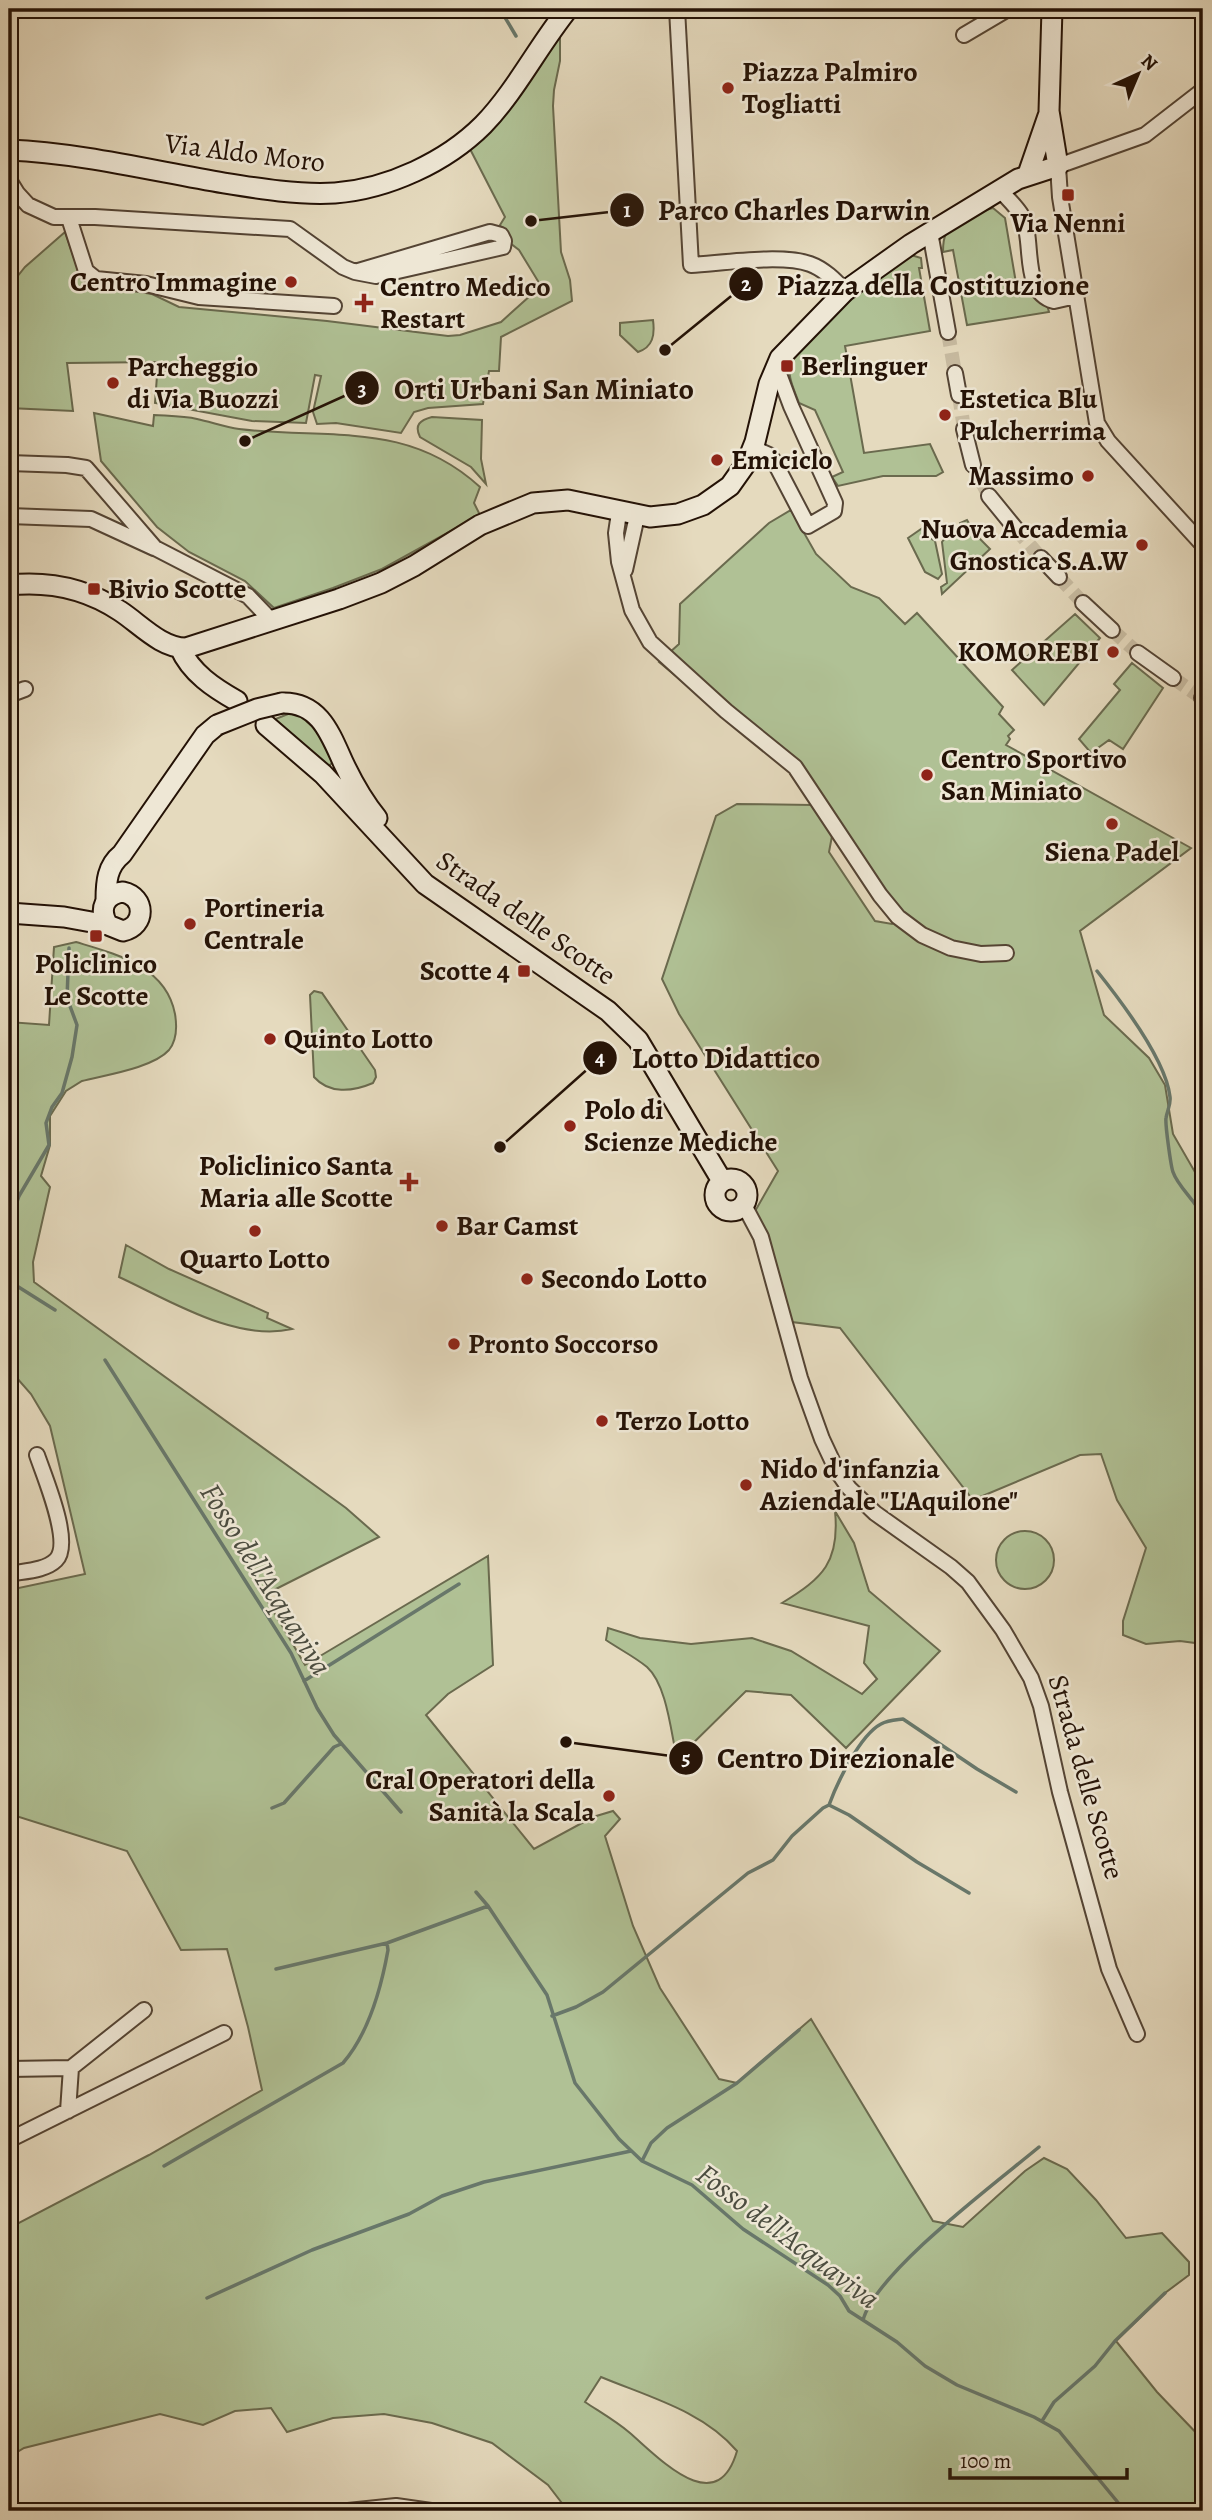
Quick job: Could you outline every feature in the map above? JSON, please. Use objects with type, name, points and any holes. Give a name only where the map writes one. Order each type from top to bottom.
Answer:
[{"type":"street","name":"Via Aldo Moro","points":[[9,150],[75,157],[285,191],[337,192],[367,187],[402,176],[426,164],[477,129],[516,82],[568,9]]},
{"type":"street","points":[[677,9],[691,265],[802,262],[823,271],[845,290]]},
{"type":"street","points":[[964,35],[1008,9]]},
{"type":"street","points":[[1052,9],[1049,111],[1094,410],[1102,432],[1203,545]]},
{"type":"street","points":[[9,585],[47,585],[80,592],[107,603],[167,644],[180,648],[202,645],[392,578],[480,525],[525,505],[568,500],[628,514],[657,517],[678,514],[709,502],[734,481],[747,463],[776,366],[786,349],[845,290],[930,232],[1028,174],[1145,135],[1203,90]]},
{"type":"street","points":[[1028,174],[1049,111]]},
{"type":"street","points":[[9,180],[17,194],[31,208],[49,216],[95,216],[283,227],[296,231],[355,272],[376,276],[497,250],[503,247],[504,242],[499,233],[486,233],[355,272]]},
{"type":"street","points":[[1000,190],[1023,217],[1033,275],[1042,295],[1055,301],[1076,296]]},
{"type":"street","points":[[69,218],[86,271],[96,279],[146,284],[199,297],[334,306]]},
{"type":"street","points":[[930,232],[948,332]]},
{"type":"street","points":[[753,448],[769,455],[774,461],[808,526],[834,511],[835,503],[776,366]]},
{"type":"street","points":[[955,373],[959,395]]},
{"type":"street","points":[[766,398],[778,399],[791,406]]},
{"type":"street","points":[[964,429],[973,465]]},
{"type":"street","points":[[9,463],[75,465],[86,468],[155,548]]},
{"type":"street","points":[[989,496],[1016,529]]},
{"type":"street","points":[[628,514],[617,547],[632,610],[650,642],[726,711],[795,767],[894,912],[912,928],[941,945],[972,954],[1006,953]]},
{"type":"street","points":[[9,516],[91,519],[155,548],[248,596],[271,621]]},
{"type":"street","points":[[1041,558],[1059,577]]},
{"type":"street","points":[[1083,603],[1112,630]]},
{"type":"street","points":[[180,648],[188,663],[201,676],[237,701],[209,668],[202,645]]},
{"type":"street","points":[[1139,653],[1173,678]]},
{"type":"street","points":[[9,695],[25,689]]},
{"type":"street","points":[[122,854],[120,874],[129,894],[139,904],[141,914],[134,926],[123,931],[106,910],[108,873],[114,860],[122,854],[205,735],[217,725],[282,702],[299,704],[316,715],[328,729],[369,808],[397,842],[403,863]]},
{"type":"street","name":"Strada delle Scotte","points":[[266,725],[334,786],[403,863],[436,892],[608,1011],[629,1029],[722,1181],[732,1178],[742,1182],[747,1191],[744,1205],[761,1237],[800,1378],[822,1439],[837,1471],[849,1488],[875,1513],[968,1582],[1003,1630],[1031,1678],[1041,1706],[1060,1792],[1109,1969],[1137,2034]]},
{"type":"street","points":[[334,786],[343,784],[344,763]]},
{"type":"street","points":[[106,910],[116,893],[129,894]]},
{"type":"street","points":[[9,913],[64,917],[106,910]]},
{"type":"street","points":[[9,1574],[51,1564],[62,1547],[60,1529],[37,1454]]},
{"type":"street","points":[[9,2069],[71,2068],[144,2010]]},
{"type":"street","points":[[9,2140],[224,2034]]},
{"type":"street","points":[[68,2111],[71,2068]]},
{"type":"street","points":[[348,2511],[396,2506],[431,2511]]},
{"type":"green space","points":[[560,32],[560,61],[553,106],[561,252],[570,280],[572,301],[501,337],[499,371],[489,371],[483,404],[428,408],[414,412],[401,433],[336,423],[317,424],[313,412],[321,376],[315,375],[306,423],[252,421],[155,403],[158,362],[67,363],[73,411],[9,408],[9,287],[25,267],[65,232],[81,278],[88,284],[152,294],[179,307],[448,336],[501,322],[541,286],[500,225],[505,217],[469,147]]},
{"type":"green space","points":[[993,208],[1005,218],[1016,283],[1030,287],[1047,305],[1049,312],[967,325],[953,250],[943,252],[944,240],[946,234],[955,227]]},
{"type":"green space","points":[[911,255],[921,258],[922,268],[919,268],[930,331],[845,346],[864,453],[930,444],[943,472],[936,476],[883,476],[838,486],[832,477],[843,472],[815,410],[799,403],[790,377],[791,360],[844,305]]},
{"type":"green space","points":[[653,320],[652,340],[643,350],[638,352],[620,335],[620,323]]},
{"type":"green space","points":[[94,413],[153,426],[154,415],[176,416],[239,429],[366,437],[395,442],[424,451],[452,466],[480,487],[474,503],[480,515],[382,569],[274,608],[245,581],[189,552],[157,527],[101,461]]},
{"type":"green space","points":[[432,417],[482,420],[481,459],[486,484],[471,467],[420,437],[419,424]]},
{"type":"green space","points":[[791,510],[816,554],[851,587],[879,598],[905,624],[917,613],[1003,707],[999,714],[1014,730],[1008,736],[1010,739],[1006,745],[1191,848],[1080,931],[1104,1015],[1149,1058],[1165,1085],[1173,1134],[1203,1186],[1203,1644],[1180,1641],[1146,1644],[1123,1635],[1123,1621],[1146,1548],[1117,1500],[1101,1454],[1080,1455],[973,1500],[840,1328],[792,1322],[766,1236],[754,1213],[778,1171],[679,1014],[662,979],[716,816],[737,804],[812,805],[790,771],[659,662],[679,644],[680,604],[769,523]],"holes":[[[832,836],[893,923],[875,921],[829,852]]]},
{"type":"green space","points":[[967,520],[976,535],[990,549],[942,594],[941,587],[947,583],[942,542],[961,529],[960,523]]},
{"type":"green space","points":[[924,527],[935,541],[942,574],[938,579],[925,572],[908,538]]},
{"type":"green space","points":[[1075,614],[1100,638],[1044,705],[1012,670]]},
{"type":"green space","points":[[1132,663],[1163,688],[1123,749],[1109,740],[1091,753],[1079,739],[1120,690],[1114,684]]},
{"type":"green space","points":[[288,714],[305,718],[317,729],[336,759],[328,767],[273,720]]},
{"type":"green space","points":[[76,942],[137,964],[161,984],[170,998],[176,1028],[172,1046],[162,1056],[128,1070],[82,1081],[66,1091],[50,1116],[50,1145],[41,1176],[50,1187],[33,1262],[34,1282],[346,1508],[379,1537],[264,1595],[305,1665],[488,1556],[493,1665],[448,1694],[426,1715],[534,1849],[593,1817],[613,1811],[620,1819],[605,1836],[633,1926],[660,1988],[719,2079],[737,2083],[811,2019],[933,2221],[963,2227],[1025,2171],[1044,2158],[1067,2169],[1126,2238],[1162,2233],[1189,2262],[1189,2275],[1165,2293],[1116,2341],[1157,2392],[1203,2440],[1203,2511],[568,2511],[548,2485],[492,2443],[432,2423],[384,2414],[333,2418],[287,2432],[271,2408],[235,2411],[203,2425],[160,2414],[24,2448],[9,2457],[9,2228],[149,2155],[262,2090],[227,1949],[181,1950],[127,1851],[9,1816],[9,1590],[85,1574],[50,1426],[31,1394],[9,1369],[9,1022],[49,1025],[54,947]],"holes":[[[601,2377],[674,2406],[708,2425],[737,2451],[728,2471],[716,2481],[703,2483],[672,2469],[619,2424],[585,2402]]]},
{"type":"green space","points":[[314,991],[322,993],[375,1070],[373,1083],[341,1090],[320,1083],[314,1077],[310,995]]},
{"type":"green space","points":[[126,1245],[169,1269],[268,1313],[267,1318],[292,1329],[248,1330],[225,1324],[181,1307],[119,1277]]},
{"type":"green space","points":[[835,1511],[854,1543],[869,1591],[940,1651],[846,1748],[791,1695],[746,1691],[677,1759],[664,1697],[654,1675],[647,1667],[606,1640],[608,1628],[640,1638],[691,1644],[752,1638],[791,1651],[862,1694],[877,1679],[864,1663],[869,1626],[782,1603],[808,1585],[826,1567],[835,1543]]},
{"type":"green space","points":[[1025,1531],[1036,1533],[1049,1544],[1054,1560],[1052,1571],[1041,1584],[1025,1589],[1014,1587],[1001,1576],[996,1560],[998,1549],[1009,1536]]},
{"type":"waterway","points":[[500,9],[516,36]]},
{"type":"waterway","points":[[9,1225],[19,1196],[49,1145],[46,1123],[52,1107],[62,1093],[72,1057],[77,1025],[67,998],[69,948]]},
{"type":"waterway","points":[[1097,971],[1141,1031],[1167,1082],[1170,1103],[1166,1122],[1173,1172],[1203,1217]]},
{"type":"waterway","name":"Fosso dell'Acquaviva","points":[[9,1281],[55,1310]]},
{"type":"waterway","name":"Fosso dell'Acquaviva","points":[[105,1360],[291,1653],[317,1708],[334,1735],[401,1812]]},
{"type":"waterway","points":[[304,1681],[459,1584]]},
{"type":"waterway","points":[[552,2016],[603,1992],[748,1873],[773,1860],[792,1836],[829,1805],[857,1749],[873,1730],[884,1723],[903,1719],[1016,1792]]},
{"type":"waterway","points":[[272,1808],[284,1803],[334,1747],[341,1744]]},
{"type":"waterway","points":[[829,1805],[849,1815],[917,1862],[969,1893]]},
{"type":"waterway","name":"Fosso dell'Acquaviva","points":[[476,1892],[547,1995],[575,2083],[619,2139],[642,2161],[692,2185],[743,2229],[828,2285],[840,2296],[849,2311],[897,2342],[925,2366],[957,2385],[1034,2417],[1059,2431],[1125,2511]]},
{"type":"waterway","points":[[276,1969],[387,1943],[488,1906]]},
{"type":"waterway","points":[[164,2166],[343,2063],[360,2038],[373,2010],[385,1965],[387,1943]]},
{"type":"waterway","points":[[642,2161],[651,2143],[667,2128],[737,2083],[799,2030]]},
{"type":"waterway","points":[[863,2320],[873,2300],[913,2253],[1039,2147]]},
{"type":"waterway","points":[[207,2298],[312,2250],[409,2214],[442,2196],[484,2182],[631,2151]]},
{"type":"waterway","points":[[1042,2421],[1054,2402],[1095,2366],[1115,2341],[1165,2293]]},
{"type":"tunnel","points":[[948,332],[955,373]]},
{"type":"tunnel","points":[[959,395],[964,429]]},
{"type":"tunnel","points":[[973,465],[989,496]]},
{"type":"tunnel","points":[[1016,529],[1041,558]]},
{"type":"tunnel","points":[[1059,577],[1083,603]]},
{"type":"tunnel","points":[[1112,630],[1138,653]]},
{"type":"tunnel","points":[[1173,678],[1202,698]]},
{"type":"place","name":"Piazza Palmiro Togliatti","points":[[728,88]]},
{"type":"place","name":"Via Nenni","points":[[1068,195]]},
{"type":"place","name":"Parco Charles Darwin","points":[[531,221]]},
{"type":"place","name":"Centro Immagine","points":[[291,282]]},
{"type":"place","name":"Centro Medico Restart","points":[[364,303]]},
{"type":"place","name":"Piazza della Costituzione","points":[[665,350]]},
{"type":"place","name":"Berlinguer","points":[[787,366]]},
{"type":"place","name":"Parcheggio di Via Buozzi","points":[[113,383]]},
{"type":"place","name":"Estetica Blu Pulcherrima","points":[[945,415]]},
{"type":"place","name":"Orti Urbani San Miniato","points":[[245,441]]},
{"type":"place","name":"Emiciclo","points":[[717,460]]},
{"type":"place","name":"Massimo","points":[[1088,476]]},
{"type":"place","name":"Nuova Accademia Gnostica S.A.W","points":[[1142,545]]},
{"type":"place","name":"Bivio Scotte","points":[[94,589]]},
{"type":"place","name":"KOMOREBI","points":[[1113,652]]},
{"type":"place","name":"Centro Sportivo San Miniato","points":[[927,775]]},
{"type":"place","name":"Siena Padel","points":[[1112,824]]},
{"type":"place","name":"Portineria Centrale","points":[[190,924]]},
{"type":"place","name":"Policlinico Le Scotte","points":[[96,936]]},
{"type":"place","name":"Scotte 4","points":[[524,971]]},
{"type":"place","name":"Quinto Lotto","points":[[270,1039]]},
{"type":"place","name":"Polo di Scienze Mediche","points":[[570,1126]]},
{"type":"place","name":"Lotto Didattico","points":[[500,1147]]},
{"type":"place","name":"Policlinico Santa Maria alle Scotte","points":[[409,1182]]},
{"type":"place","name":"Bar Camst","points":[[442,1226]]},
{"type":"place","name":"Quarto Lotto","points":[[255,1231]]},
{"type":"place","name":"Secondo Lotto","points":[[527,1279]]},
{"type":"place","name":"Pronto Soccorso","points":[[454,1344]]},
{"type":"place","name":"Terzo Lotto","points":[[602,1421]]},
{"type":"place","name":"Nido d'infanzia Aziendale \"L'Aquilone\"","points":[[746,1485]]},
{"type":"place","name":"Centro Direzionale","points":[[566,1742]]},
{"type":"place","name":"Cral Operatori della Sanità la Scala","points":[[609,1796]]}]
